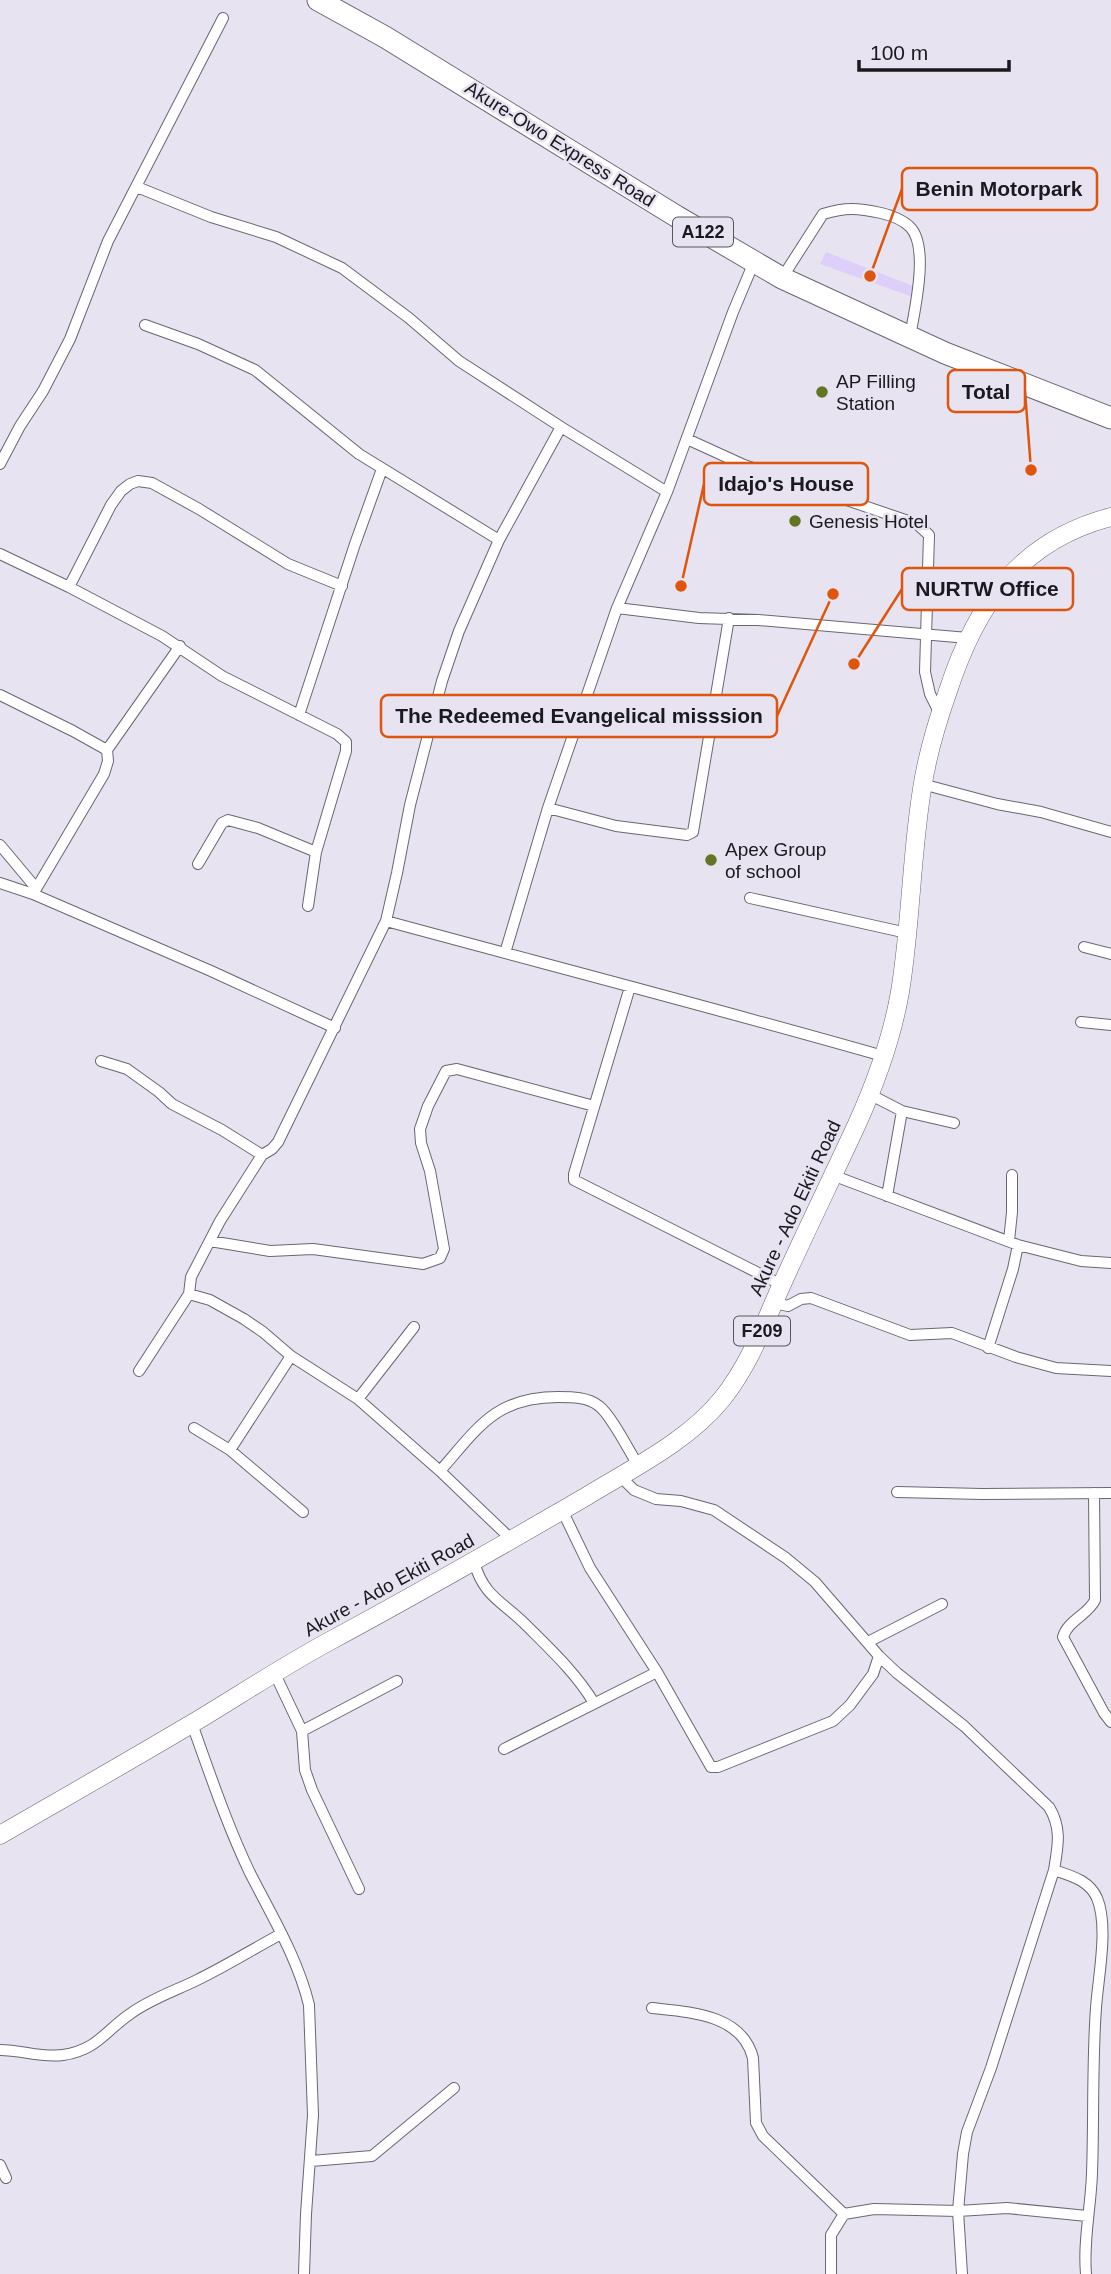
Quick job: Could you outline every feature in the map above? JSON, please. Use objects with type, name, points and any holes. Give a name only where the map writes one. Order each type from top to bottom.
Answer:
[{"type":"highway","name":"Akure-Owo Express Road","points":[[318,0],[385,37],[782,278],[984,370],[1111,418]]},
{"type":"main road","name":"Akure - Ado Ekiti Road","points":[[0,1835],[620,1476],[676,1440],[719,1403],[749,1360],[869,1094],[883,1056],[895,1018],[907,933],[922,784],[940,714],[968,638],[997,588],[1019,565],[1055,539],[1079,527],[1111,517]]},
{"type":"street","points":[[0,464],[70,339],[108,241],[223,18]]},
{"type":"street","points":[[137,187],[211,218],[276,237],[342,268],[409,318],[459,361],[667,492]]},
{"type":"street","points":[[782,278],[823,215],[856,207],[890,215],[910,227],[918,248],[919,278],[910,337]]},
{"type":"street","points":[[505,953],[548,808],[617,608],[688,439],[718,352],[754,262]]},
{"type":"street","points":[[145,325],[222,354],[255,370],[359,454],[499,540]]},
{"type":"street","points":[[139,1371],[189,1294],[191,1277],[220,1221],[262,1155],[278,1142],[386,920],[410,805],[442,681],[459,631],[499,540],[561,427]]},
{"type":"street","points":[[688,439],[744,465],[917,524],[929,535],[925,672],[930,694],[940,714]]},
{"type":"street","points":[[299,716],[382,469]]},
{"type":"street","points":[[69,587],[111,505],[121,491],[138,481],[152,483],[178,497],[300,570],[342,586]]},
{"type":"street","points":[[0,554],[180,646],[222,676],[337,734],[346,742],[346,751],[316,852],[307,906]]},
{"type":"street","points":[[617,608],[699,618],[729,618],[968,638]]},
{"type":"street","points":[[548,808],[616,826],[687,835],[693,832],[729,618]]},
{"type":"street","points":[[34,891],[104,774],[108,761],[107,750],[180,646]]},
{"type":"street","points":[[0,695],[107,750]]},
{"type":"street","points":[[922,784],[997,804],[1041,812],[1111,832]]},
{"type":"street","points":[[198,864],[222,823],[228,820],[258,828],[316,852]]},
{"type":"street","points":[[0,845],[34,891]]},
{"type":"street","points":[[0,883],[34,891],[335,1028]]},
{"type":"street","points":[[750,898],[907,933]]},
{"type":"street","points":[[386,920],[695,1002],[883,1056]]},
{"type":"street","points":[[1084,947],[1111,954]]},
{"type":"street","points":[[630,986],[574,1180],[782,1284]]},
{"type":"street","points":[[1081,1022],[1111,1025]]},
{"type":"street","points":[[101,1061],[127,1069],[172,1104],[262,1155]]},
{"type":"street","points":[[210,1241],[270,1251],[313,1249],[422,1264],[433,1262],[440,1258],[444,1249],[430,1171],[419,1129],[446,1071],[457,1069],[594,1106]]},
{"type":"street","points":[[869,1094],[902,1111],[954,1123]]},
{"type":"street","points":[[887,1196],[902,1111]]},
{"type":"street","points":[[832,1175],[1014,1243],[1081,1261],[1111,1263]]},
{"type":"street","points":[[988,1348],[1013,1269],[1012,1175]]},
{"type":"street","points":[[189,1294],[210,1300],[244,1319],[290,1356],[358,1399],[512,1539]]},
{"type":"street","points":[[774,1303],[788,1306],[801,1299],[811,1298],[910,1335],[953,1333],[988,1348],[1056,1368],[1111,1371]]},
{"type":"street","points":[[358,1399],[414,1327]]},
{"type":"street","points":[[230,1450],[290,1356]]},
{"type":"street","points":[[440,1471],[482,1422],[524,1399],[545,1397],[588,1400],[602,1407],[638,1465]]},
{"type":"street","points":[[194,1428],[230,1450],[303,1512]]},
{"type":"street","points":[[620,1476],[634,1490],[656,1499],[681,1501],[714,1510],[786,1558],[815,1583],[879,1656],[964,1726],[1049,1807],[1057,1819],[1060,1836],[1054,1870],[991,2068],[967,2132],[958,2211],[962,2274]]},
{"type":"street","points":[[897,1492],[1111,1493]]},
{"type":"street","points":[[1094,1493],[1095,1600],[1068,1627],[1063,1637],[1111,1722]]},
{"type":"street","points":[[562,1510],[590,1568],[657,1672],[711,1767],[718,1767],[833,1721],[873,1674],[879,1656]]},
{"type":"street","points":[[474,1562],[486,1589],[568,1668],[582,1683],[594,1703]]},
{"type":"street","points":[[868,1642],[942,1604]]},
{"type":"street","points":[[504,1749],[657,1672]]},
{"type":"street","points":[[275,1674],[302,1731],[305,1770],[312,1790],[359,1889]]},
{"type":"street","points":[[302,1731],[397,1681]]},
{"type":"street","points":[[192,1724],[228,1822],[281,1934],[309,2005],[313,2115],[304,2274]]},
{"type":"street","points":[[1054,1870],[1079,1878],[1091,1888],[1097,1899],[1106,1959],[1096,2009],[1092,2183],[1087,2216],[1086,2274]]},
{"type":"street","points":[[0,2050],[15,2050],[38,2056],[63,2055],[83,2050],[103,2038],[129,2014],[224,1967],[281,1934]]},
{"type":"street","points":[[652,2008],[711,2017],[740,2035],[751,2049],[756,2123],[763,2136],[844,2214]]},
{"type":"street","points":[[311,2161],[372,2156],[454,2088]]},
{"type":"street","points":[[0,2165],[6,2178]]},
{"type":"street","points":[[844,2214],[874,2210],[958,2211],[1007,2208],[1087,2216]]},
{"type":"street","points":[[831,2274],[831,2235],[844,2214]]},
{"type":"shaded area","points":[[826,252],[918,288],[913,297],[820,264]]},
{"type":"place","name":"Benin Motorpark","points":[[870,276]]},
{"type":"place","name":"AP Filling Station","points":[[822,392]]},
{"type":"place","name":"Total","points":[[1031,470]]},
{"type":"place","name":"Genesis Hotel","points":[[795,521]]},
{"type":"place","name":"Idajo's House","points":[[681,586]]},
{"type":"place","name":"The Redeemed Evangelical misssion","points":[[833,594]]},
{"type":"place","name":"NURTW Office","points":[[854,664]]},
{"type":"place","name":"Apex Group of school","points":[[711,860]]}]
